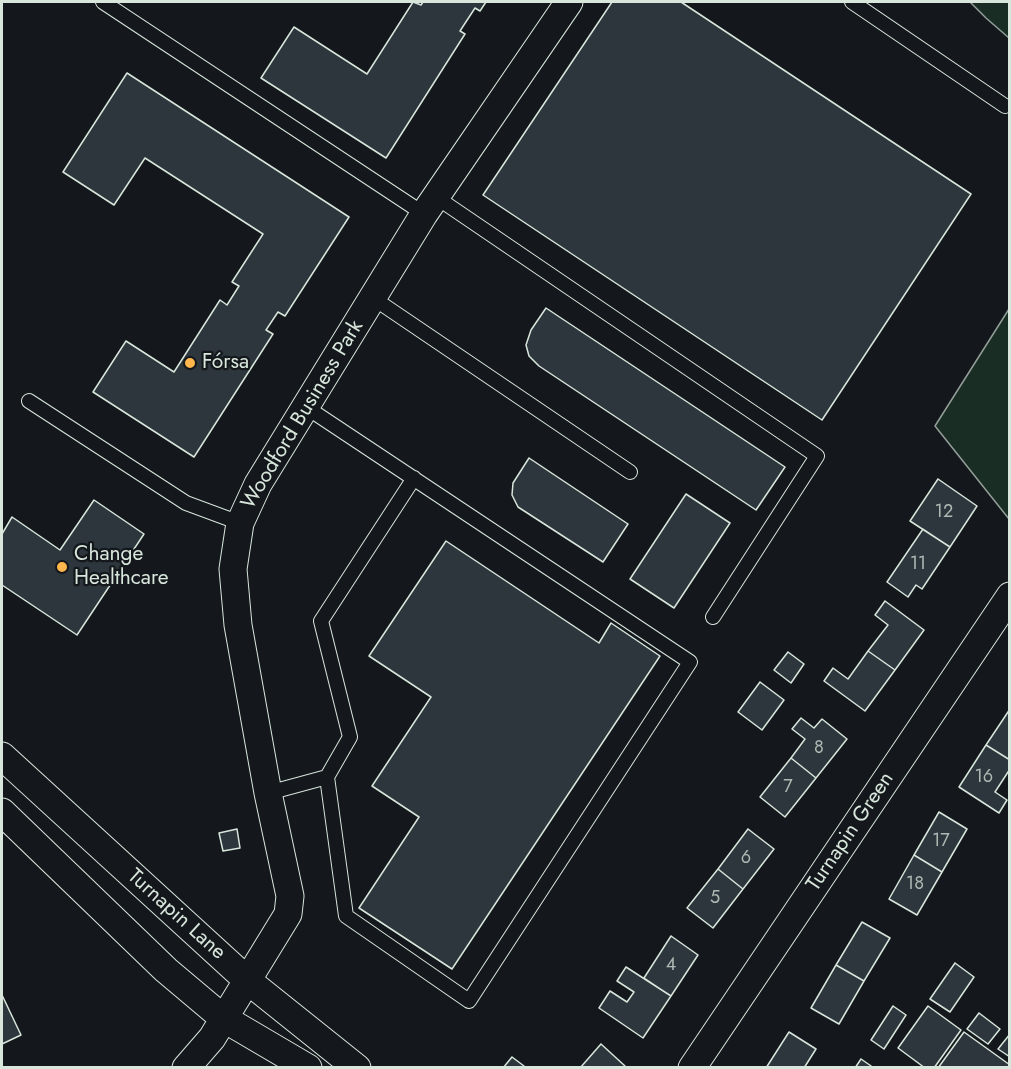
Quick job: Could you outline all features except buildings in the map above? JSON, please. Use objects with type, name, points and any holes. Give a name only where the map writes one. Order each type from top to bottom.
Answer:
[{"type":"street","name":"Woodford Business Park","points":[[186,1068],[212,1038],[288,914],[290,896],[268,793],[238,625],[233,569],[240,523],[258,484],[430,206],[569,2]]},
{"type":"street","name":"Turnapin Green","points":[[692,1068],[1010,596]]},
{"type":"street","name":"Turnapin Lane","points":[[2,756],[247,980],[357,1068]]},
{"type":"street","points":[[2,812],[166,970],[223,1018],[308,1068]]},
{"type":"lane","points":[[104,2],[430,206],[817,456],[713,617]]},
{"type":"lane","points":[[852,2],[1005,106]]},
{"type":"lane","points":[[373,298],[630,472]]},
{"type":"lane","points":[[28,401],[186,503],[240,523]]},
{"type":"lane","points":[[306,406],[414,478],[690,662],[469,1001],[346,916],[327,777],[350,737],[321,621],[414,478]]},
{"type":"lane","points":[[268,793],[327,777]]},
{"type":"green space","points":[[970,2],[1009,2],[1009,38],[986,18]]},
{"type":"green space","points":[[1009,309],[1009,519],[935,426]]},
{"type":"place","name":"Fórsa","points":[[190,363]]},
{"type":"place","name":"Change Healthcare","points":[[62,567]]}]
